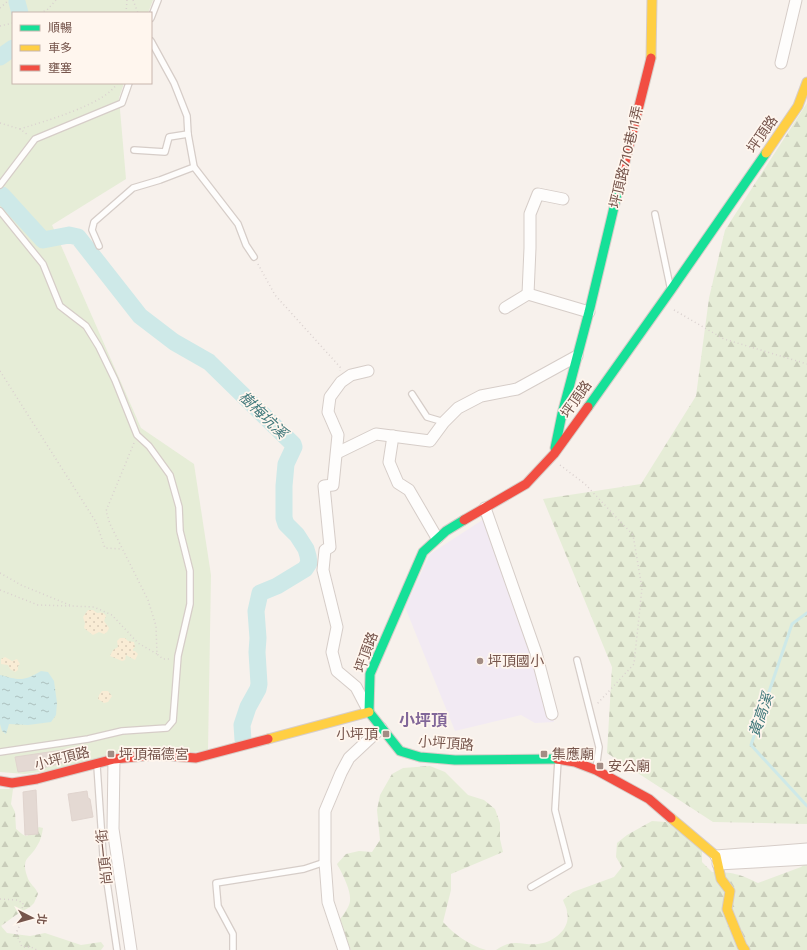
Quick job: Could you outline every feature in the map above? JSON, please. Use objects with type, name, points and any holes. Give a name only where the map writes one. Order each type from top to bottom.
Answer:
[{"type":"street","name":"坪頂路710巷11弄","points":[[552,456],[589,312],[651,56],[652,0]]},
{"type":"street","points":[[781,63],[796,0]]},
{"type":"street","name":"坪頂路","points":[[369,712],[370,674],[423,552],[446,531],[526,484],[552,456],[662,303],[798,106],[807,82]]},
{"type":"street","points":[[528,294],[530,214],[538,194],[564,199]]},
{"type":"street","points":[[505,308],[528,294],[589,312]]},
{"type":"street","points":[[337,453],[376,434],[430,441],[444,422],[458,408],[481,396],[517,390],[577,356]]},
{"type":"street","points":[[368,371],[351,375],[341,382],[330,397],[328,412],[338,435],[333,485],[324,486],[330,547],[325,550],[323,570],[337,628],[332,652],[337,671],[356,687],[369,712]]},
{"type":"street","points":[[562,414],[573,428]]},
{"type":"street","points":[[393,436],[389,462],[398,483],[409,490],[437,538]]},
{"type":"street","points":[[485,508],[536,653],[552,714]]},
{"type":"street","name":"小坪頂路","points":[[0,781],[12,783],[36,779],[114,759],[156,755],[196,758],[369,712],[400,751],[420,757],[455,760],[558,759],[575,762],[596,770],[649,799],[710,850],[717,860]]},
{"type":"street","points":[[342,949],[328,902],[324,862],[325,811],[349,758],[381,728]]},
{"type":"street","points":[[114,759],[113,829],[131,950]]},
{"type":"street","points":[[717,860],[807,848]]},
{"type":"street","points":[[717,860],[807,859]]},
{"type":"street","points":[[717,860],[721,879],[730,891],[727,909],[742,946],[746,950]]},
{"type":"lane","points":[[152,15],[158,0]]},
{"type":"lane","points":[[152,43],[174,83],[187,116],[188,134],[194,168],[238,224],[246,245],[254,257]]},
{"type":"lane","points":[[0,185],[35,139],[122,103],[129,84]]},
{"type":"lane","points":[[134,150],[165,152],[168,137],[188,134]]},
{"type":"lane","points":[[99,246],[92,230],[94,222],[133,188],[194,168]]},
{"type":"lane","points":[[0,211],[43,264],[60,306],[86,326],[99,347],[115,380],[138,436],[149,446],[170,475],[179,507],[180,531],[190,571],[190,604],[178,656],[174,721],[167,728],[122,731],[88,739],[0,752]]},
{"type":"lane","points":[[655,214],[671,290]]},
{"type":"lane","points":[[412,394],[427,417],[444,422]]},
{"type":"lane","points":[[577,660],[599,748],[596,770]]},
{"type":"lane","points":[[531,887],[569,865],[555,810],[558,759]]},
{"type":"lane","name":"尚頂一街","points":[[97,764],[103,855],[117,950]]},
{"type":"lane","points":[[233,950],[233,934],[218,906],[216,883],[304,869],[324,862]]},
{"type":"path","points":[[0,8],[9,0]]},
{"type":"path","points":[[42,12],[47,10],[56,0]]},
{"type":"path","points":[[126,12],[127,0]]},
{"type":"path","points":[[133,0],[138,12]]},
{"type":"path","points":[[0,26],[12,23]]},
{"type":"path","points":[[20,130],[79,109],[105,96],[115,88],[117,84]]},
{"type":"path","points":[[0,123],[20,130],[35,139]]},
{"type":"path","points":[[254,257],[275,295],[340,367],[341,382]]},
{"type":"path","points":[[662,303],[724,339],[807,364]]},
{"type":"path","points":[[0,371],[96,522],[105,548],[122,549]]},
{"type":"path","points":[[138,436],[106,511],[110,524],[148,600],[156,626],[157,654]]},
{"type":"path","points":[[552,456],[585,484],[633,535],[642,588],[634,664],[590,711]]},
{"type":"path","points":[[0,574],[21,585],[72,606]]},
{"type":"path","points":[[0,590],[38,605],[94,607],[112,615],[138,643],[163,659],[170,660],[178,656]]},
{"type":"path","points":[[0,899],[18,900],[23,903],[20,925],[16,933],[22,947],[31,947],[36,950]]},
{"type":"shaded area","name":"坪頂國小","points":[[487,517],[554,722],[535,723],[521,715],[455,731],[405,607],[430,554]]},
{"type":"green space","points":[[0,0],[153,0],[148,12],[12,12],[12,84],[124,84],[119,98],[126,179],[52,225],[141,428],[194,464],[211,575],[208,750],[25,774],[0,772]]},
{"type":"green space","points":[[807,103],[807,824],[713,822],[607,753],[612,667],[543,499],[641,484],[696,396],[709,298],[725,230]]},
{"type":"green space","points":[[430,766],[445,772],[468,795],[484,800],[495,809],[500,823],[500,839],[503,852],[451,874],[451,890],[443,922],[463,939],[486,950],[351,950],[345,938],[335,926],[349,905],[350,901],[347,884],[337,864],[346,854],[359,851],[372,852],[380,840],[377,810],[380,795],[392,774],[403,768]]},
{"type":"green space","points":[[0,789],[13,789],[11,804],[15,812],[16,829],[27,836],[39,827],[43,828],[39,842],[27,859],[25,865],[28,879],[38,894],[34,903],[30,907],[1,926],[7,933],[30,936],[45,933],[81,945],[101,942],[104,946],[101,950],[0,950]]},
{"type":"green space","points":[[652,821],[666,822],[702,848],[702,862],[712,872],[736,874],[758,883],[801,867],[807,863],[807,950],[496,950],[503,946],[515,943],[543,943],[558,936],[565,927],[568,917],[567,909],[563,900],[573,892],[614,877],[622,867],[616,857],[617,843],[627,835]]},
{"type":"sand","points":[[88,610],[93,610],[97,613],[100,612],[106,616],[104,621],[109,628],[107,632],[104,634],[99,632],[93,635],[84,628],[85,623],[83,617]]},
{"type":"sand","points":[[120,638],[125,638],[128,641],[134,642],[135,647],[133,651],[138,654],[135,660],[126,655],[125,660],[122,661],[110,656],[113,650],[118,647],[117,641]]},
{"type":"sand","points":[[5,657],[12,661],[17,659],[20,664],[18,666],[18,670],[15,672],[10,669],[8,665],[1,664],[1,659]]},
{"type":"sand","points":[[102,691],[108,691],[112,696],[108,702],[104,703],[98,699]]},
{"type":"water","points":[[41,671],[48,672],[54,681],[57,703],[56,715],[51,722],[28,725],[9,724],[6,734],[2,731],[0,724],[0,675],[21,679],[30,677]]},
{"type":"building","points":[[83,747],[85,757],[35,770],[18,772],[15,757]]},
{"type":"building","points":[[36,790],[38,834],[25,835],[23,792]]},
{"type":"building","points":[[87,791],[93,817],[72,821],[68,794]]},
{"type":"waterway","name":"樹梅坑溪","points":[[17,2],[20,12]]},
{"type":"waterway","name":"樹梅坑溪","points":[[0,57],[12,49]]},
{"type":"waterway","name":"樹梅坑溪","points":[[2,195],[43,240],[69,235],[78,237],[140,316],[174,342],[209,362],[293,444],[294,447],[286,464],[284,518],[286,524],[297,535],[306,549],[309,563],[305,569],[277,586],[260,593],[256,611],[259,684],[258,689],[248,707],[242,725],[243,740]]},
{"type":"waterway","name":"黃高溪","points":[[807,613],[792,624],[751,745],[807,806]]},
{"type":"traffic: fast","points":[[588,407],[766,153]]},
{"type":"traffic: fast","points":[[555,448],[562,414],[589,312],[621,178]]},
{"type":"traffic: fast","points":[[369,712],[370,674],[423,552],[446,531],[464,520]]},
{"type":"traffic: fast","points":[[369,712],[400,751],[420,757],[455,760],[557,759]]},
{"type":"traffic: slow","points":[[651,58],[652,0]]},
{"type":"traffic: slow","points":[[766,153],[798,106],[807,82]]},
{"type":"traffic: slow","points":[[268,739],[369,712]]},
{"type":"traffic: slow","points":[[671,818],[716,856],[721,879],[730,891],[727,909],[745,950]]},
{"type":"traffic: jam","points":[[621,178],[651,58]]},
{"type":"traffic: jam","points":[[464,520],[526,484],[554,454],[588,407]]},
{"type":"traffic: jam","points":[[0,781],[12,783],[37,779],[114,759],[156,755],[196,758],[268,739]]},
{"type":"traffic: jam","points":[[557,759],[575,762],[596,770],[649,799],[671,818]]},
{"type":"place","name":"坪頂國小","points":[[480,661]]},
{"type":"place","name":"小坪頂","points":[[386,734]]},
{"type":"place","name":"坪頂福德宮","points":[[111,754]]},
{"type":"place","name":"集應廟","points":[[544,754]]},
{"type":"place","name":"安公廟","points":[[600,766]]},
{"type":"district","name":"小坪頂","points":[[423,720]]}]
